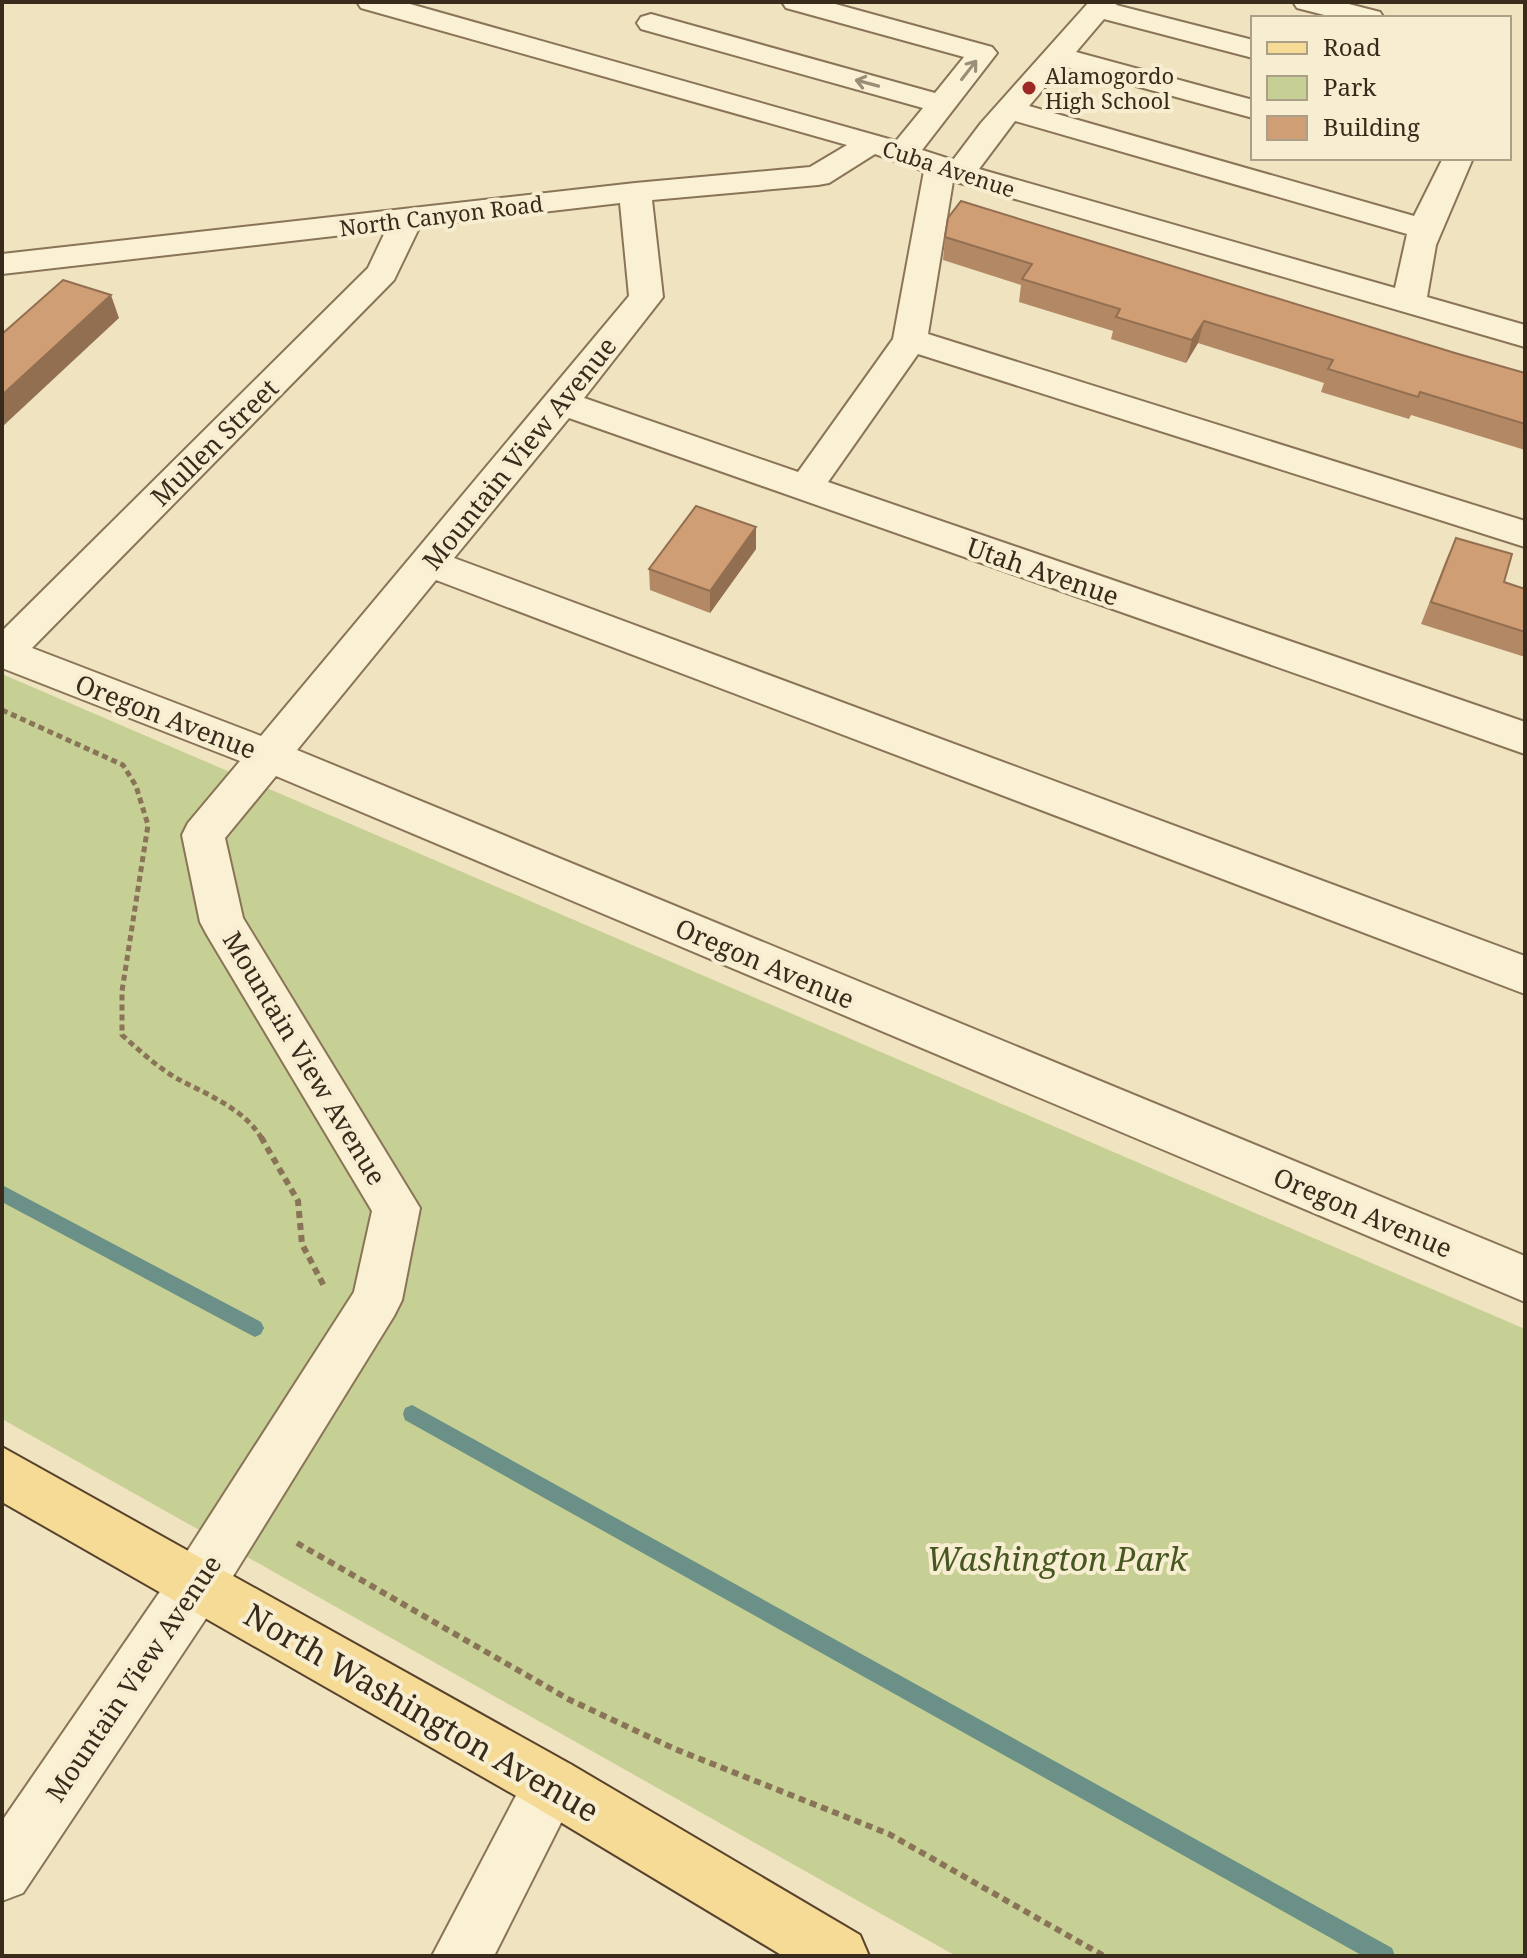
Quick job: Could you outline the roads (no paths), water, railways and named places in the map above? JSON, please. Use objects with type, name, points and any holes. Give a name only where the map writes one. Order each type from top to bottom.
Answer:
[{"type":"main road","name":"North Washington Avenue","points":[[2,1473],[552,1785],[839,1956]]},
{"type":"street","name":"Cuba Avenue","points":[[371,2],[872,143],[950,170],[1525,336]]},
{"type":"street","points":[[607,68],[672,2]]},
{"type":"street","points":[[796,2],[982,53],[903,153]]},
{"type":"street","points":[[1307,2],[1362,16]]},
{"type":"street","points":[[487,36],[496,6]]},
{"type":"street","points":[[805,488],[910,340],[950,170],[1010,110],[1101,6],[1251,48]]},
{"type":"street","points":[[651,23],[942,104]]},
{"type":"street","points":[[1058,56],[1251,108]]},
{"type":"street","points":[[1010,110],[1424,229]]},
{"type":"street","name":"North Canyon Road","points":[[8,268],[635,192],[818,176],[872,143]]},
{"type":"street","points":[[1410,303],[1411,267],[1449,160]]},
{"type":"street","name":"Mountain View Avenue","points":[[2,1872],[198,1583],[377,1300],[396,1208],[222,922],[203,835],[562,403],[646,297],[635,192]]},
{"type":"street","name":"Mullen Street","points":[[3,652],[382,273],[407,219]]},
{"type":"street","points":[[910,340],[1525,534]]},
{"type":"street","name":"Utah Avenue","points":[[562,403],[1525,738]]},
{"type":"street","points":[[429,563],[1525,975]]},
{"type":"street","name":"Oregon Avenue","points":[[3,652],[269,756],[1525,1279]]},
{"type":"street","points":[[462,1956],[552,1785]]},
{"type":"waterway","points":[[2,1193],[255,1328]]},
{"type":"waterway","points":[[412,1414],[1384,1956]]},
{"type":"place","name":"Alamogordo High School","points":[[1029,88]]},
{"type":"park label","name":"Washington Park","points":[[1057,1558]]}]
